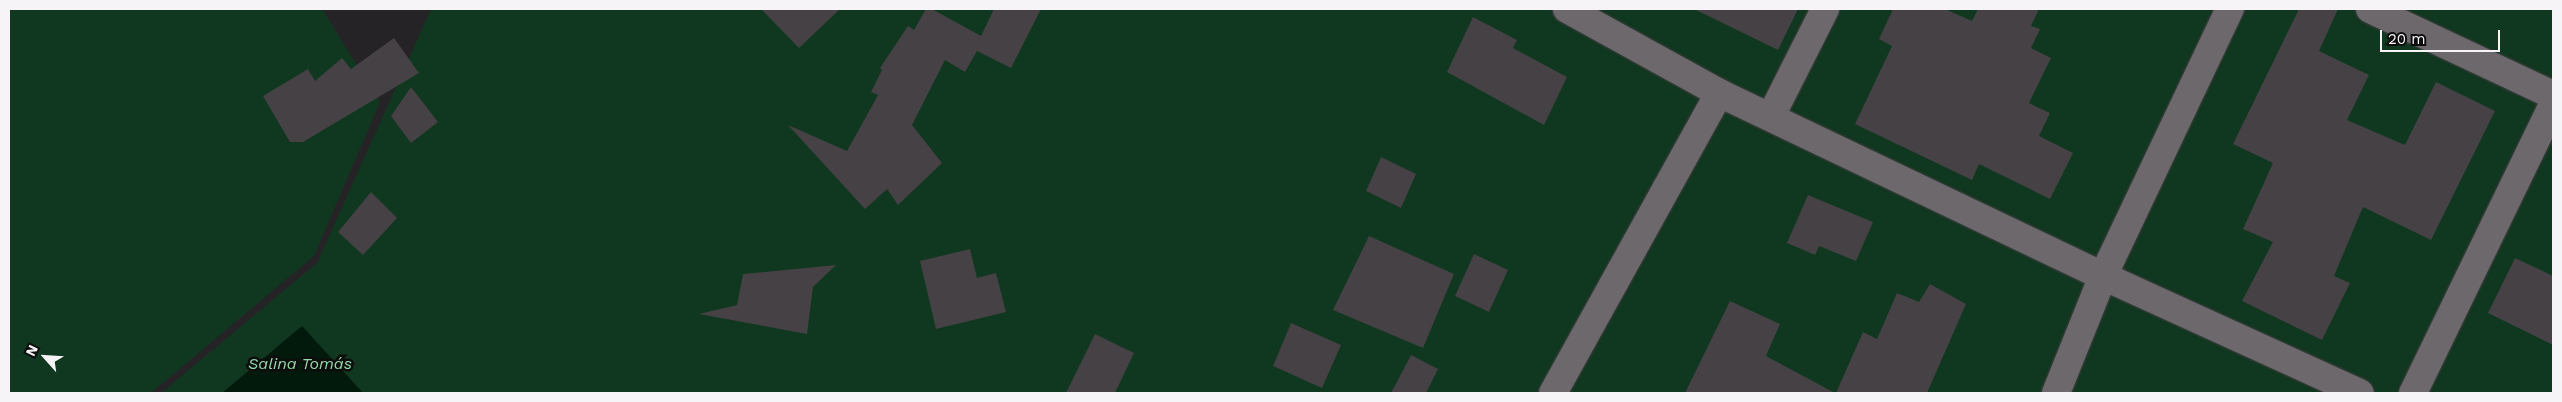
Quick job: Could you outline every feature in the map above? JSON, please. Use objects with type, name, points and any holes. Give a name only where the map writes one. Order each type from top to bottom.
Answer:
[{"type":"street","points":[[1566,9],[1719,93],[1771,116],[2103,276],[2360,393]]},
{"type":"street","points":[[1771,116],[1825,9]]},
{"type":"street","points":[[2056,393],[2103,276],[2230,9]]},
{"type":"street","points":[[2370,9],[2553,95]]},
{"type":"street","points":[[1553,393],[1719,93]]},
{"type":"street","points":[[2413,393],[2553,106]]},
{"type":"green space","points":[[9,9],[322,9],[380,102],[314,256],[151,393],[9,393]]},
{"type":"green space","points":[[431,9],[2553,9],[2553,393],[161,393],[317,263]]},
{"type":"water","name":"Salina Tomás","points":[[302,326],[363,393],[222,393]]},
{"type":"building","points":[[761,9],[840,9],[799,48]]},
{"type":"building","points":[[926,9],[932,9],[981,36],[994,9],[1041,9],[1011,68],[977,51],[965,72],[945,60],[912,125],[942,163],[898,205],[887,189],[865,209],[788,125],[847,151],[878,95],[871,92],[882,70],[880,68],[908,26],[914,30]]},
{"type":"building","points":[[1694,9],[1798,9],[1778,50]]},
{"type":"building","points":[[1893,9],[1945,9],[1972,21],[1978,9],[2039,9],[2031,26],[2040,29],[2031,48],[2051,58],[2029,103],[2050,113],[2039,136],[2073,153],[2050,199],[1979,164],[1972,180],[1855,124],[1892,46],[1879,39]]},
{"type":"building","points":[[2299,9],[2338,9],[2319,51],[2369,75],[2347,120],[2405,145],[2436,82],[2495,111],[2431,240],[2363,207],[2334,276],[2350,283],[2322,340],[2242,301],[2273,242],[2243,229],[2273,163],[2233,144]]},
{"type":"building","points":[[1473,17],[1517,40],[1513,48],[1567,77],[1544,125],[1447,72]]},
{"type":"building","points":[[394,38],[419,73],[303,142],[290,142],[263,96],[308,69],[315,81],[342,58],[351,69]]},
{"type":"building","points":[[411,87],[438,122],[411,143],[391,116]]},
{"type":"building","points":[[1381,157],[1416,174],[1401,208],[1366,191]]},
{"type":"building","points":[[371,192],[397,218],[363,255],[338,232]]},
{"type":"building","points":[[1808,195],[1873,222],[1856,261],[1819,246],[1815,255],[1787,243]]},
{"type":"building","points":[[1369,236],[1454,274],[1423,348],[1333,310]]},
{"type":"building","points":[[970,249],[977,278],[996,273],[1006,312],[936,329],[920,261]]},
{"type":"building","points":[[1474,254],[1508,270],[1489,312],[1455,296]]},
{"type":"building","points":[[2515,258],[2553,276],[2553,345],[2488,313]]},
{"type":"building","points":[[836,265],[813,287],[807,334],[699,314],[737,305],[743,274]]},
{"type":"building","points":[[1930,284],[1966,304],[1927,393],[1836,393],[1863,332],[1877,339],[1897,293],[1919,302]]},
{"type":"building","points":[[1730,301],[1780,324],[1766,356],[1835,393],[1685,393]]},
{"type":"building","points":[[1291,323],[1341,345],[1322,388],[1273,366]]},
{"type":"building","points":[[1095,334],[1134,353],[1115,393],[1066,393]]},
{"type":"building","points":[[1411,355],[1438,369],[1426,393],[1391,393]]}]
